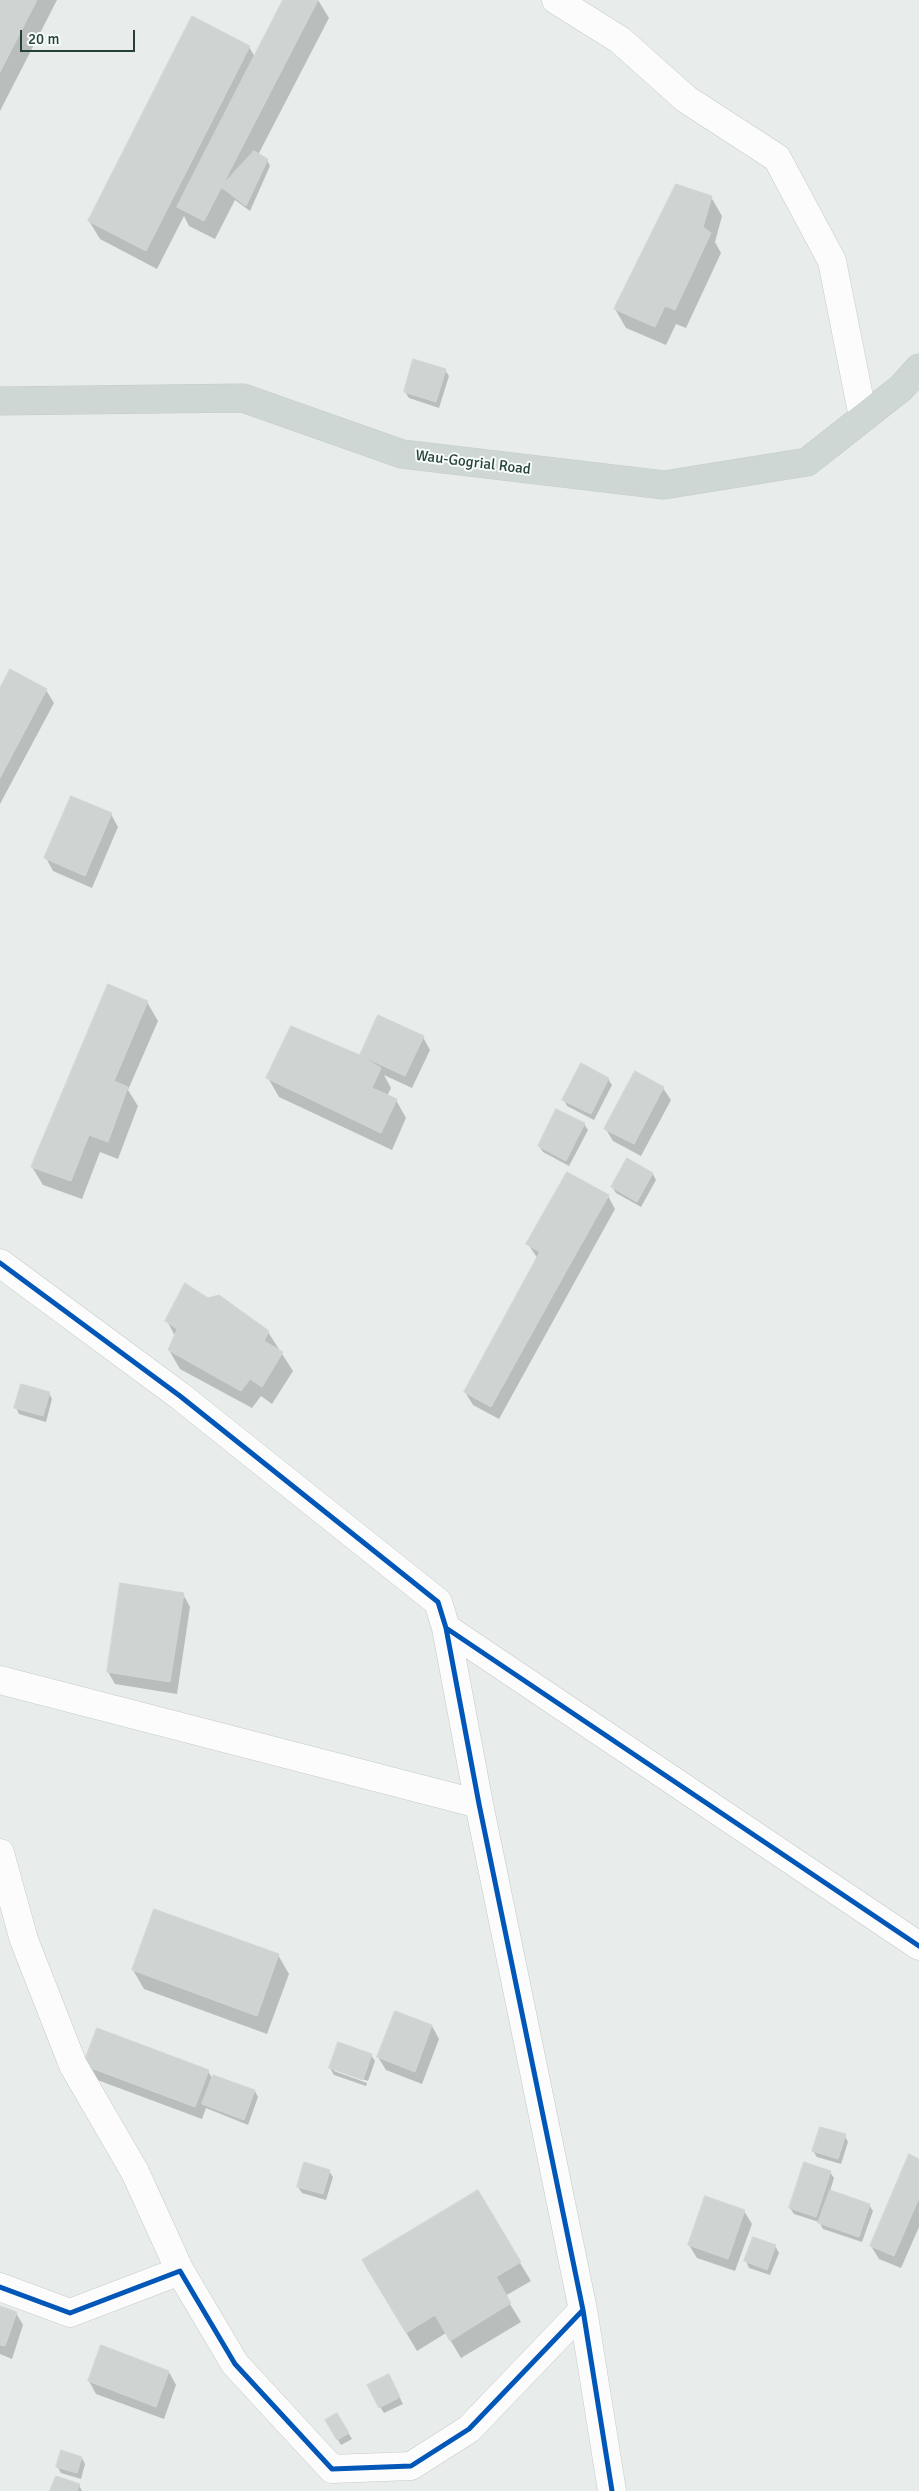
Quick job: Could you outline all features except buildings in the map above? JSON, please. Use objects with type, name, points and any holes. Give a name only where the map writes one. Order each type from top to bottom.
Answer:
[{"type":"main road","name":"Wau-Gogrial Road","points":[[0,401],[243,398],[402,454],[664,485],[807,462],[901,388],[919,368]]},
{"type":"street","points":[[556,0],[620,40],[686,99],[777,158],[832,261],[863,417]]},
{"type":"street","points":[[0,1263],[180,1396],[438,1602],[446,1628],[479,1804],[583,2310],[612,2491]]},
{"type":"street","points":[[446,1628],[919,1946]]},
{"type":"street","points":[[0,1680],[479,1804]]},
{"type":"street","points":[[0,1853],[24,1940],[73,2064],[135,2172],[180,2270],[235,2364],[332,2469],[411,2466],[469,2429],[583,2310]]},
{"type":"street","points":[[0,2287],[70,2313],[180,2270]]},
{"type":"cycle path","points":[[0,1263],[180,1396],[438,1602],[446,1628],[479,1804],[583,2310],[612,2491]]},
{"type":"cycle path","points":[[446,1628],[919,1946]]},
{"type":"cycle path","points":[[0,2287],[70,2313],[180,2271],[235,2364],[332,2469],[411,2466],[469,2429],[583,2310]]}]
